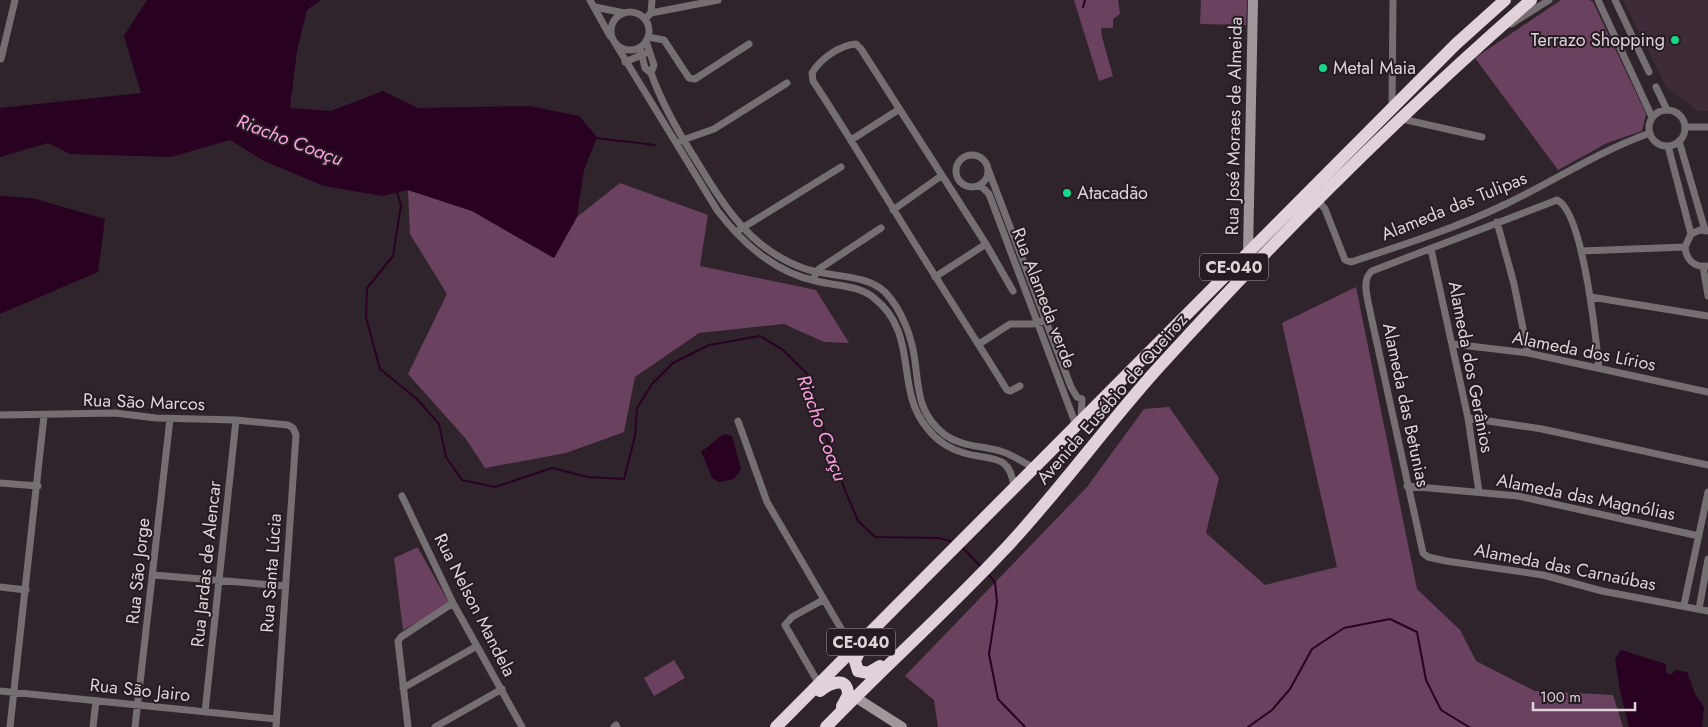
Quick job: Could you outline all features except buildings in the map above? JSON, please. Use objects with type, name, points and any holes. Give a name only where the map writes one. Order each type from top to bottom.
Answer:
[{"type":"highway","name":"Avenida Eusébio de Queiroz","points":[[869,633],[1456,44],[1505,0]]},
{"type":"highway","name":"Avenida Eusébio de Queiroz","points":[[893,659],[1002,552],[1068,479],[1111,422],[1156,370],[1319,200],[1484,42],[1532,0]]},
{"type":"highway","name":"CE-040","points":[[776,727],[869,633]]},
{"type":"highway","points":[[869,633],[856,658],[855,664],[858,671],[864,674],[872,672],[893,659]]},
{"type":"highway","name":"CE-040","points":[[829,724],[893,659]]},
{"type":"highway","points":[[806,696],[814,695],[834,682],[845,684],[848,695],[829,724]]},
{"type":"street","points":[[1,59],[15,0]]},
{"type":"street","points":[[590,0],[625,62],[717,210],[735,232],[772,263],[814,281],[864,292],[878,301],[887,312],[902,341],[910,398],[922,421],[939,440],[954,450],[1000,460],[1010,470],[1014,487]]},
{"type":"street","points":[[645,20],[651,13],[652,0]]},
{"type":"street","points":[[651,13],[718,0]]},
{"type":"street","points":[[1392,110],[1393,0]]},
{"type":"street","points":[[1484,42],[1549,0]]},
{"type":"street","points":[[1598,0],[1652,117],[1650,133],[1659,144],[1668,146],[1679,141]]},
{"type":"street","points":[[1615,0],[1649,72]]},
{"type":"street","name":"Rua José Moraes de Almeida","points":[[1256,1],[1254,226],[1257,233],[1264,237]]},
{"type":"street","points":[[594,7],[633,13],[645,20],[648,28],[647,39],[641,52],[645,68],[652,76],[665,107],[683,140],[723,205],[742,228],[776,256],[816,273],[867,281],[885,293],[896,307],[910,339],[918,396],[933,423],[958,442],[973,447],[1003,452],[1033,467]]},
{"type":"street","points":[[624,13],[613,22],[611,30],[614,41],[627,50],[641,52]]},
{"type":"street","points":[[647,39],[664,40],[688,78],[695,79],[749,44]]},
{"type":"street","points":[[640,86],[652,76],[654,65],[647,39]]},
{"type":"street","points":[[1013,291],[986,244],[898,110],[859,46],[849,44],[840,48],[818,65],[812,73],[812,78],[893,210],[1007,390],[1010,391],[1020,386]]},
{"type":"street","points":[[625,62],[650,49]]},
{"type":"street","points":[[676,144],[714,129],[787,83]]},
{"type":"street","points":[[1656,87],[1667,110],[1681,117],[1684,127],[1679,141],[1696,203],[1707,231],[1691,234]]},
{"type":"street","points":[[851,140],[898,110]]},
{"type":"street","points":[[1652,117],[1656,113],[1667,110]]},
{"type":"street","points":[[1402,119],[1482,138]]},
{"type":"street","points":[[1684,127],[1708,127]]},
{"type":"street","name":"Alameda das Tulipas","points":[[1319,200],[1325,209],[1345,260],[1351,262],[1418,240],[1504,205],[1612,148],[1650,133]]},
{"type":"street","points":[[1668,146],[1691,234],[1685,247],[1688,259],[1697,266],[1705,266],[1708,296]]},
{"type":"street","points":[[977,155],[985,161],[988,169],[985,181],[980,185],[970,187],[960,182],[956,172],[958,162],[966,156],[977,155]]},
{"type":"street","points":[[735,232],[841,168]]},
{"type":"street","name":"Rua Alameda verde","points":[[988,169],[1071,387],[1077,397],[1082,399],[1078,422]]},
{"type":"street","points":[[893,210],[941,176]]},
{"type":"street","name":"Rua José Moraes de Almeida","points":[[1248,253],[1253,182]]},
{"type":"street","points":[[1678,186],[1690,182]]},
{"type":"street","name":"Rua Alameda verde","points":[[980,185],[988,194],[1037,323],[1078,422]]},
{"type":"street","points":[[1301,200],[1310,197],[1319,200]]},
{"type":"street","points":[[1431,249],[1557,200],[1566,207],[1581,251],[1591,297],[1599,368]]},
{"type":"street","points":[[1683,207],[1696,203]]},
{"type":"street","points":[[1497,222],[1514,284],[1528,353]]},
{"type":"street","points":[[814,281],[816,273],[881,228]]},
{"type":"street","points":[[936,277],[986,244]]},
{"type":"street","points":[[1581,251],[1685,247]]},
{"type":"street","name":"Alameda das Betunias","points":[[1420,548],[1366,284],[1368,276],[1372,271],[1431,249]]},
{"type":"street","name":"Alameda dos Gerânios","points":[[1431,249],[1468,418],[1479,492]]},
{"type":"street","points":[[853,289],[852,283],[854,278]]},
{"type":"street","points":[[864,292],[867,281]]},
{"type":"street","points":[[878,301],[885,293]]},
{"type":"street","points":[[1591,297],[1708,316]]},
{"type":"street","points":[[887,312],[892,312],[896,307]]},
{"type":"street","points":[[979,344],[1010,324],[1037,323],[1047,320]]},
{"type":"street","name":"Alameda dos Lírios","points":[[1452,344],[1528,353],[1708,392]]},
{"type":"street","name":"Rua São Marcos","points":[[0,415],[44,416],[115,413],[170,419],[236,420],[288,424]]},
{"type":"street","points":[[10,727],[38,486],[44,416]]},
{"type":"street","points":[[1468,418],[1542,429],[1708,465]]},
{"type":"street","name":"Rua São Jorge","points":[[135,727],[170,419]]},
{"type":"street","name":"Rua Jardas de Alencar","points":[[205,712],[236,420]]},
{"type":"street","points":[[738,421],[767,502],[853,650]]},
{"type":"street","name":"Rua Santa Lúcia","points":[[276,723],[296,435],[293,428],[288,424]]},
{"type":"street","points":[[0,483],[38,486]]},
{"type":"street","name":"Alameda das Magnólias","points":[[1407,486],[1518,496],[1699,536]]},
{"type":"street","name":"Rua Nelson Mandela","points":[[402,496],[453,603],[521,725]]},
{"type":"street","points":[[1684,605],[1708,498]]},
{"type":"street","name":"Alameda das Carnaúbas","points":[[1420,548],[1428,557],[1543,575],[1602,591],[1708,611]]},
{"type":"street","points":[[1699,609],[1708,559]]},
{"type":"street","points":[[153,575],[286,586]]},
{"type":"street","points":[[0,587],[26,590]]},
{"type":"street","points":[[819,684],[784,625],[790,618],[823,600]]},
{"type":"street","points":[[408,727],[398,643],[401,637],[453,603]]},
{"type":"street","points":[[403,688],[477,646]]},
{"type":"street","points":[[435,727],[502,689]]},
{"type":"street","name":"Rua São Jairo","points":[[0,691],[205,712],[276,723]]},
{"type":"street","points":[[855,697],[902,727]]},
{"type":"street","points":[[93,727],[96,701]]},
{"type":"street","points":[[512,727],[521,725]]},
{"type":"shaded area","points":[[1074,0],[1118,0],[1120,14],[1113,19],[1113,28],[1101,28],[1113,76],[1099,81]]},
{"type":"shaded area","points":[[1201,0],[1247,0],[1246,25],[1200,24]]},
{"type":"shaded area","points":[[1561,0],[1590,0],[1593,2],[1646,114],[1642,131],[1607,143],[1558,170],[1475,58]]},
{"type":"shaded area","name":"Terrazo Shopping","points":[[1623,0],[1708,0],[1708,111],[1698,111],[1666,87]]},
{"type":"shaded area","points":[[620,183],[708,215],[700,266],[816,290],[849,343],[824,342],[784,324],[699,333],[635,377],[624,432],[566,453],[485,468],[466,439],[408,374],[447,294],[410,234],[408,190],[472,211],[554,258],[577,217]]},
{"type":"shaded area","points":[[1356,287],[1417,589],[1460,630],[1476,661],[1535,691],[1613,695],[1623,727],[938,727],[934,700],[905,676],[1087,487],[1144,409],[1169,407],[1219,478],[1206,533],[1265,585],[1337,567],[1282,323]]},
{"type":"shaded area","points":[[418,548],[449,603],[447,606],[403,630],[394,558]]},
{"type":"shaded area","points":[[674,660],[685,678],[654,696],[644,678]]},
{"type":"water","points":[[147,0],[321,0],[307,10],[297,51],[290,108],[331,111],[383,91],[418,108],[530,106],[579,116],[597,137],[584,170],[577,217],[554,258],[472,211],[408,190],[382,196],[324,186],[264,161],[230,140],[171,157],[70,154],[48,143],[0,157],[0,108],[141,93],[124,36]]},
{"type":"water","points":[[0,196],[32,198],[105,219],[98,272],[0,314]]},
{"type":"water","points":[[726,434],[732,436],[741,469],[734,479],[719,482],[712,478],[701,451]]},
{"type":"water","points":[[1621,650],[1666,664],[1666,672],[1670,675],[1676,670],[1687,672],[1695,694],[1704,707],[1702,727],[1629,727],[1620,691],[1615,659]]},
{"type":"waterway","points":[[1083,7],[1085,0]]},
{"type":"waterway","points":[[596,138],[655,145]]},
{"type":"waterway","name":"Riacho Coaçu","points":[[397,192],[401,205],[393,256],[367,288],[366,317],[380,369],[417,399],[439,424],[446,457],[462,480],[495,487],[552,468],[588,477],[624,479],[635,436],[637,408],[652,384],[673,363],[709,345],[760,336],[783,350],[807,374],[835,466],[858,521],[875,537],[939,538],[953,542]]},
{"type":"waterway","name":"Riacho Coaçu","points":[[963,548],[980,566]]},
{"type":"waterway","name":"Riacho Coaçu","points":[[987,573],[995,582],[997,602],[989,654],[998,699],[1025,727]]},
{"type":"waterway","name":"Riacho Coaçu","points":[[1248,727],[1272,710],[1290,689],[1312,649],[1344,628],[1390,619],[1417,632],[1426,680],[1441,710],[1469,727]]},
{"type":"place","name":"Terrazo Shopping","points":[[1675,40]]},
{"type":"place","name":"Metal Maia","points":[[1323,68]]},
{"type":"place","name":"Atacadão","points":[[1067,193]]}]
